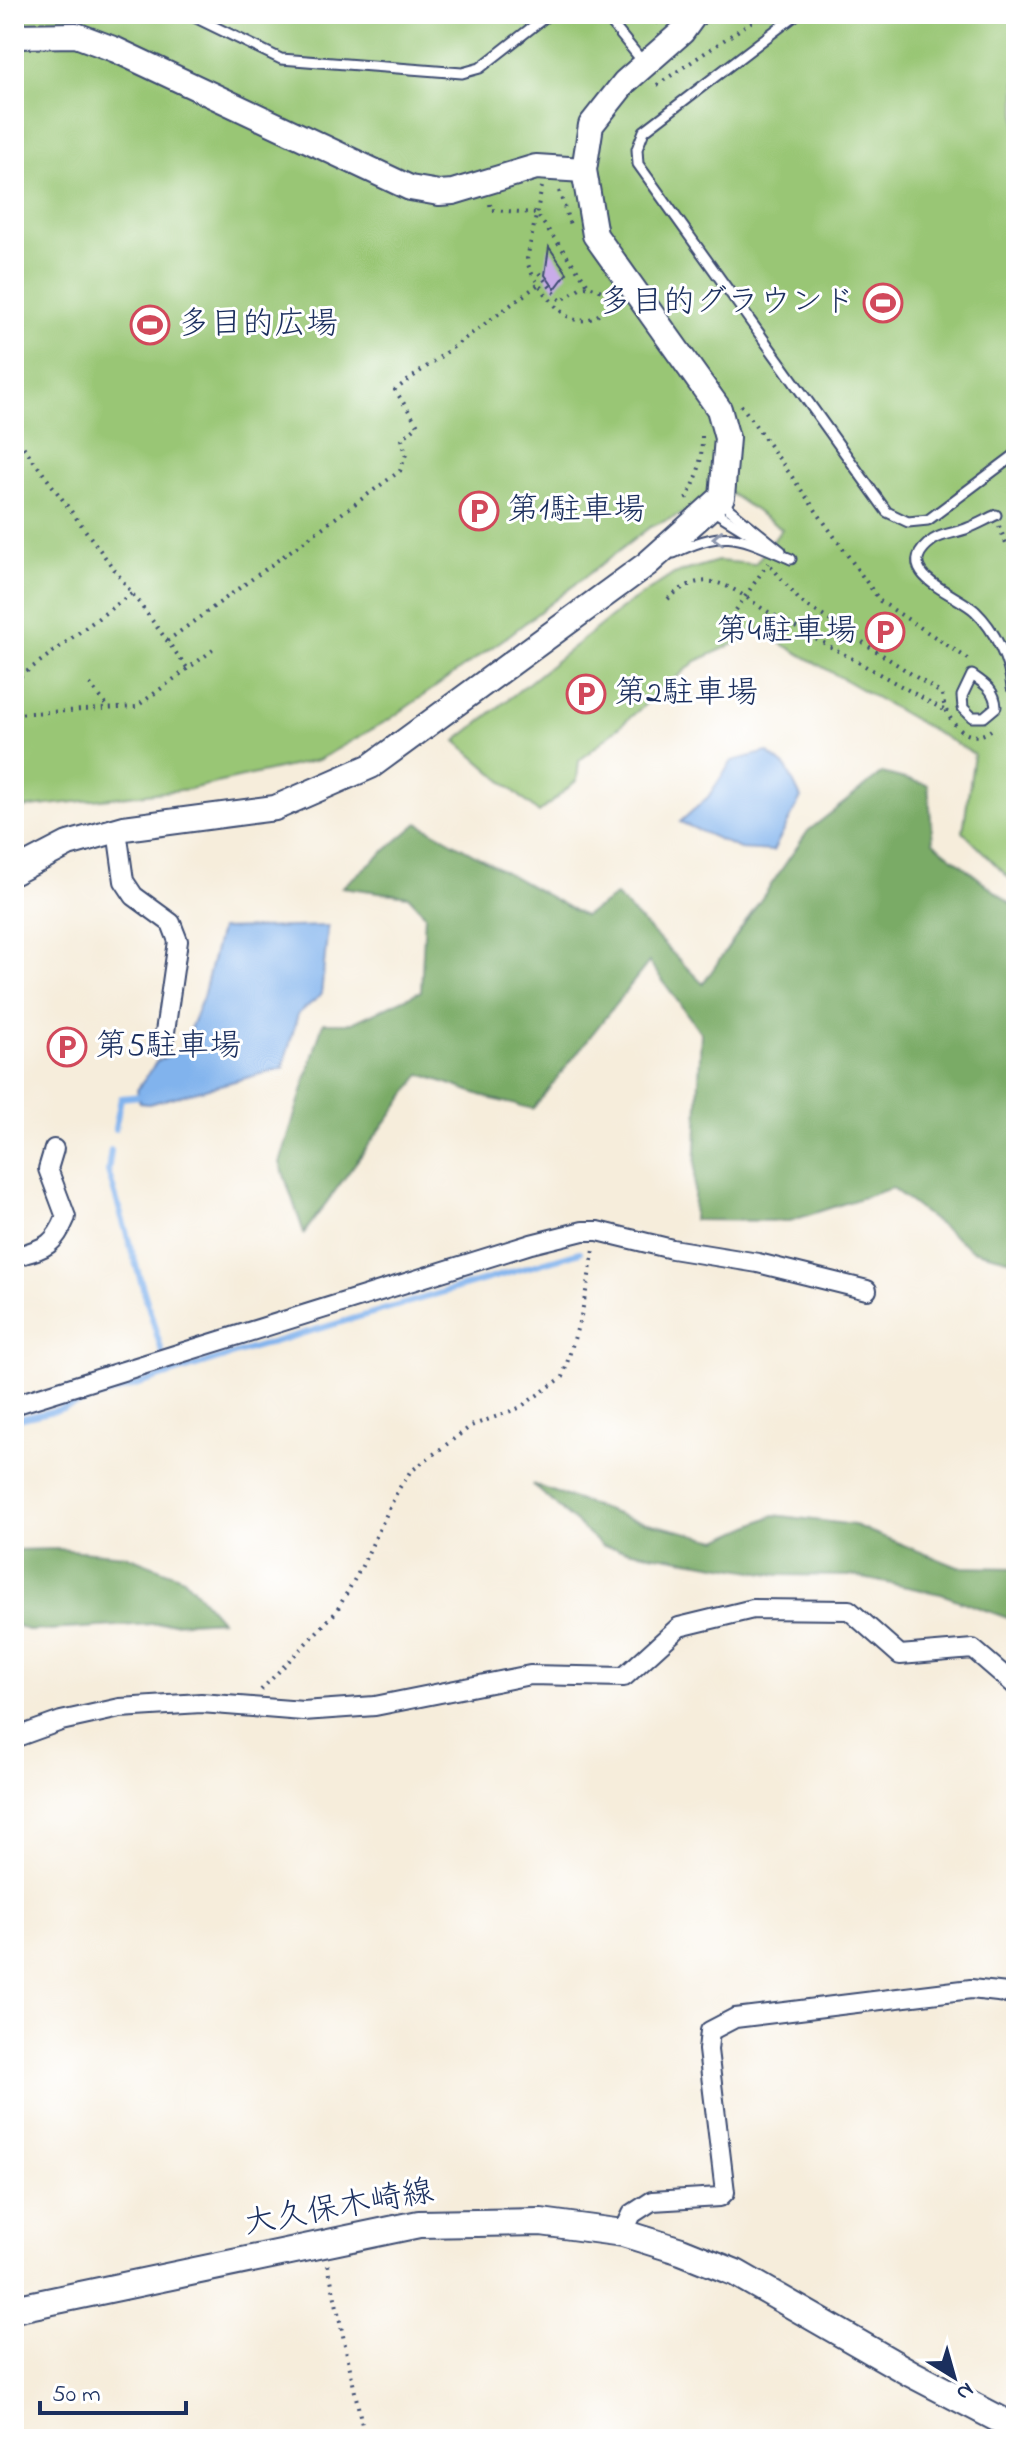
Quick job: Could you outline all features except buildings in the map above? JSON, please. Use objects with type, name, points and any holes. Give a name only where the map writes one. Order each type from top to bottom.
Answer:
[{"type":"main road","name":"大久保木崎線","points":[[14,2309],[419,2224],[541,2222],[623,2233],[736,2273],[1011,2427]]},
{"type":"street","points":[[14,872],[68,844],[117,830],[275,808],[371,766],[647,564],[716,503],[727,438],[719,409],[595,235],[584,170],[591,125],[625,82],[645,65],[681,24]]},
{"type":"street","points":[[14,36],[76,35],[116,50],[410,188],[453,192],[536,167],[584,170]]},
{"type":"street","points":[[117,830],[124,881],[134,896],[171,923],[178,941],[163,1046]]},
{"type":"street","points":[[14,1257],[41,1249],[58,1237],[66,1217],[48,1169],[54,1149]]},
{"type":"street","points":[[14,1405],[531,1244],[583,1231],[598,1231],[672,1249],[758,1263],[867,1290]]},
{"type":"street","points":[[14,1738],[61,1721],[120,1708],[201,1703],[303,1711],[375,1706],[530,1675],[624,1677],[679,1627],[753,1609],[849,1610],[900,1655],[973,1649],[1016,1686]]},
{"type":"street","points":[[623,2233],[632,2214],[652,2201],[720,2197],[725,2192],[708,2050],[710,2031],[735,2018],[971,1989],[1016,1994]]},
{"type":"lane","points":[[188,14],[281,59],[462,73],[480,68],[549,14]]},
{"type":"lane","points":[[604,14],[645,65]]},
{"type":"lane","points":[[797,14],[644,131],[637,149],[638,164],[887,512],[908,522],[928,520],[1016,454]]},
{"type":"lane","points":[[716,503],[729,509],[791,559]]},
{"type":"lane","points":[[716,503],[791,559]]},
{"type":"lane","points":[[996,515],[967,529],[937,537],[924,547],[919,559],[920,571],[928,582],[975,610],[990,629],[1011,671],[1012,688]]},
{"type":"lane","points":[[647,564],[703,539],[741,537],[791,559]]},
{"type":"lane","points":[[972,675],[987,685],[995,696],[996,707],[984,717],[972,717],[963,708],[962,696],[972,675]]},
{"type":"path","points":[[643,14],[681,24],[704,55]]},
{"type":"path","points":[[647,91],[751,22],[753,14]]},
{"type":"path","points":[[529,191],[541,190],[527,259],[529,269],[539,284],[569,319],[594,319],[609,308]]},
{"type":"path","points":[[503,199],[490,203],[488,207],[491,210],[536,213]]},
{"type":"path","points":[[536,213],[589,286]]},
{"type":"path","points":[[539,273],[561,301],[581,287],[589,286],[612,295]]},
{"type":"path","points":[[167,641],[400,471],[406,454],[402,439],[418,425],[395,390],[539,284]]},
{"type":"path","points":[[733,393],[880,601],[972,662]]},
{"type":"path","points":[[682,505],[695,485],[702,458],[702,425]]},
{"type":"path","points":[[14,434],[188,669]]},
{"type":"path","points":[[736,610],[768,563],[800,601],[942,694],[944,710],[954,726],[968,734],[985,734],[993,728]]},
{"type":"path","points":[[668,599],[680,588],[696,582],[714,581],[944,710]]},
{"type":"path","points":[[14,681],[132,593]]},
{"type":"path","points":[[14,714],[136,707],[213,650]]},
{"type":"path","points":[[90,684],[109,708]]},
{"type":"path","points":[[14,842],[40,836]]},
{"type":"path","points":[[246,1706],[336,1612],[410,1472],[471,1426],[519,1408],[563,1377],[582,1312],[598,1231]]},
{"type":"path","points":[[323,2243],[365,2439]]},
{"type":"green space","points":[[14,14],[1016,14],[1016,885],[963,832],[974,754],[756,629],[743,640],[696,661],[579,761],[577,780],[539,813],[456,741],[622,608],[674,574],[718,561],[755,564],[782,529],[731,494],[650,527],[508,636],[390,719],[318,760],[190,789],[14,809]]},
{"type":"green space","points":[[882,773],[928,785],[933,842],[1016,908],[1016,1261],[972,1250],[892,1188],[790,1221],[693,1220],[701,1033],[649,962],[533,1109],[492,1099],[421,1074],[304,1233],[280,1163],[323,1023],[352,1023],[421,991],[425,914],[408,896],[342,887],[418,823],[584,916],[616,896],[703,984],[808,831]]},
{"type":"green space","points":[[532,1484],[631,1519],[718,1540],[774,1515],[854,1525],[958,1567],[1016,1568],[1016,1621],[941,1594],[853,1576],[778,1575],[602,1546]]},
{"type":"green space","points":[[58,1549],[125,1555],[184,1578],[221,1620],[29,1631],[14,1624],[14,1550]]},
{"type":"water","points":[[767,752],[786,767],[801,798],[773,851],[740,849],[680,822],[708,797],[732,761]]},
{"type":"water","points":[[328,926],[321,995],[298,1014],[283,1068],[149,1104],[140,1103],[137,1090],[157,1061],[181,1051],[203,997],[220,929]]},
{"type":"waterway","points":[[115,1129],[121,1098],[141,1096]]},
{"type":"waterway","points":[[111,1150],[108,1171],[162,1352]]},
{"type":"waterway","points":[[14,1420],[57,1410],[250,1349],[580,1252]]},
{"type":"place","name":"多目的グラウンド","points":[[883,303]]},
{"type":"place","name":"多目的広場","points":[[150,325]]},
{"type":"place","name":"第1駐車場","points":[[479,511]]},
{"type":"place","name":"第4駐車場","points":[[885,632]]},
{"type":"place","name":"第2駐車場","points":[[586,694]]},
{"type":"place","name":"第5駐車場","points":[[67,1047]]}]
